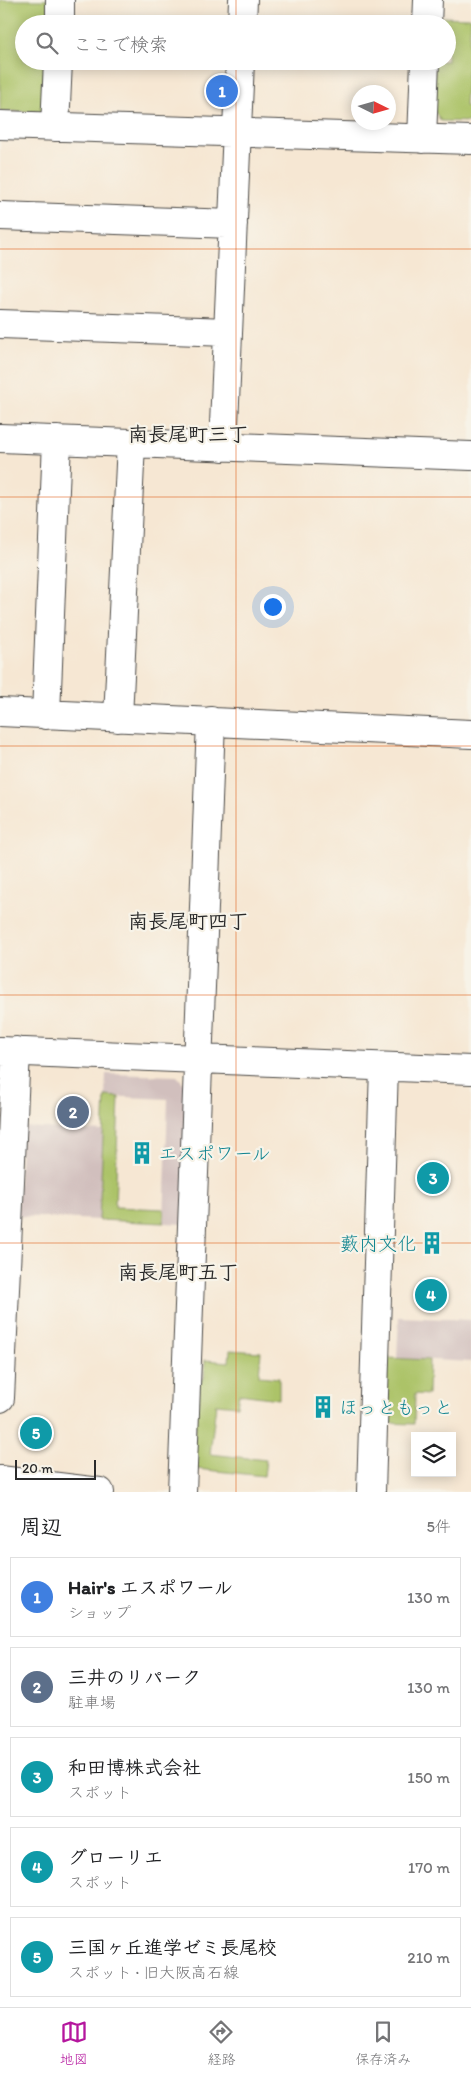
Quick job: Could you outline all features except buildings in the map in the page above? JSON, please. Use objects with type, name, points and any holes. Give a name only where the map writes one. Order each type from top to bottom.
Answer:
[{"type":"street","points":[[60,0],[60,15]]},
{"type":"street","points":[[242,15],[243,0]]},
{"type":"street","points":[[427,15],[428,0]]},
{"type":"street","points":[[55,127],[58,70]]},
{"type":"street","points":[[223,446],[240,70]]},
{"type":"street","points":[[422,139],[425,70]]},
{"type":"street","points":[[0,125],[471,140]]},
{"type":"street","points":[[0,216],[233,224]]},
{"type":"street","points":[[0,324],[228,332]]},
{"type":"street","points":[[0,438],[471,456]]},
{"type":"street","points":[[46,714],[58,440]]},
{"type":"street","points":[[118,718],[131,443]]},
{"type":"street","points":[[0,712],[471,734]]},
{"type":"street","points":[[182,1492],[211,721]]},
{"type":"street","points":[[0,1398],[8,1051],[471,1070]]},
{"type":"street","points":[[371,1492],[384,1067]]},
{"type":"street","points":[[0,1480],[100,1492]]},
{"type":"shaded area","points":[[106,1074],[177,1076],[188,1088],[184,1224],[164,1223],[168,1099],[105,1096]]},
{"type":"shaded area","points":[[22,1127],[103,1131],[99,1220],[17,1216]]},
{"type":"shaded area","points":[[399,1317],[471,1320],[471,1362],[397,1358]]},
{"type":"green space","points":[[0,0],[50,0],[49,15],[15,15],[15,70],[48,70],[47,105],[41,112],[0,111]]},
{"type":"green space","points":[[456,18],[471,18],[465,106],[471,107],[471,122],[441,121],[433,109],[435,70],[456,70]]},
{"type":"green space","points":[[105,1096],[119,1097],[115,1207],[164,1209],[164,1223],[99,1220]]},
{"type":"green space","points":[[230,1350],[261,1352],[259,1376],[279,1378],[279,1399],[239,1394],[237,1406],[216,1404],[210,1454],[266,1460],[264,1476],[197,1469],[193,1464],[197,1379],[204,1379],[205,1360],[229,1362]]},
{"type":"green space","points":[[387,1358],[429,1360],[428,1395],[415,1394],[414,1424],[384,1423]]},
{"type":"place","name":"Hair's エスポワール","points":[[222,91]]},
{"type":"place","name":"三井のリパーク","points":[[73,1112]]},
{"type":"place","name":"エスポワール","points":[[142,1153]]},
{"type":"place","name":"和田博株式会社","points":[[433,1178]]},
{"type":"place","name":"藪内文化","points":[[432,1243]]},
{"type":"place","name":"グローリエ","points":[[431,1295]]},
{"type":"place","name":"ほっともっと","points":[[323,1407]]},
{"type":"place","name":"三国ヶ丘進学ゼミ長尾校","points":[[36,1433]]},
{"type":"district","name":"南長尾町三丁","points":[[188,434]]},
{"type":"district","name":"南長尾町四丁","points":[[188,921]]},
{"type":"district","name":"南長尾町五丁","points":[[178,1272]]}]
